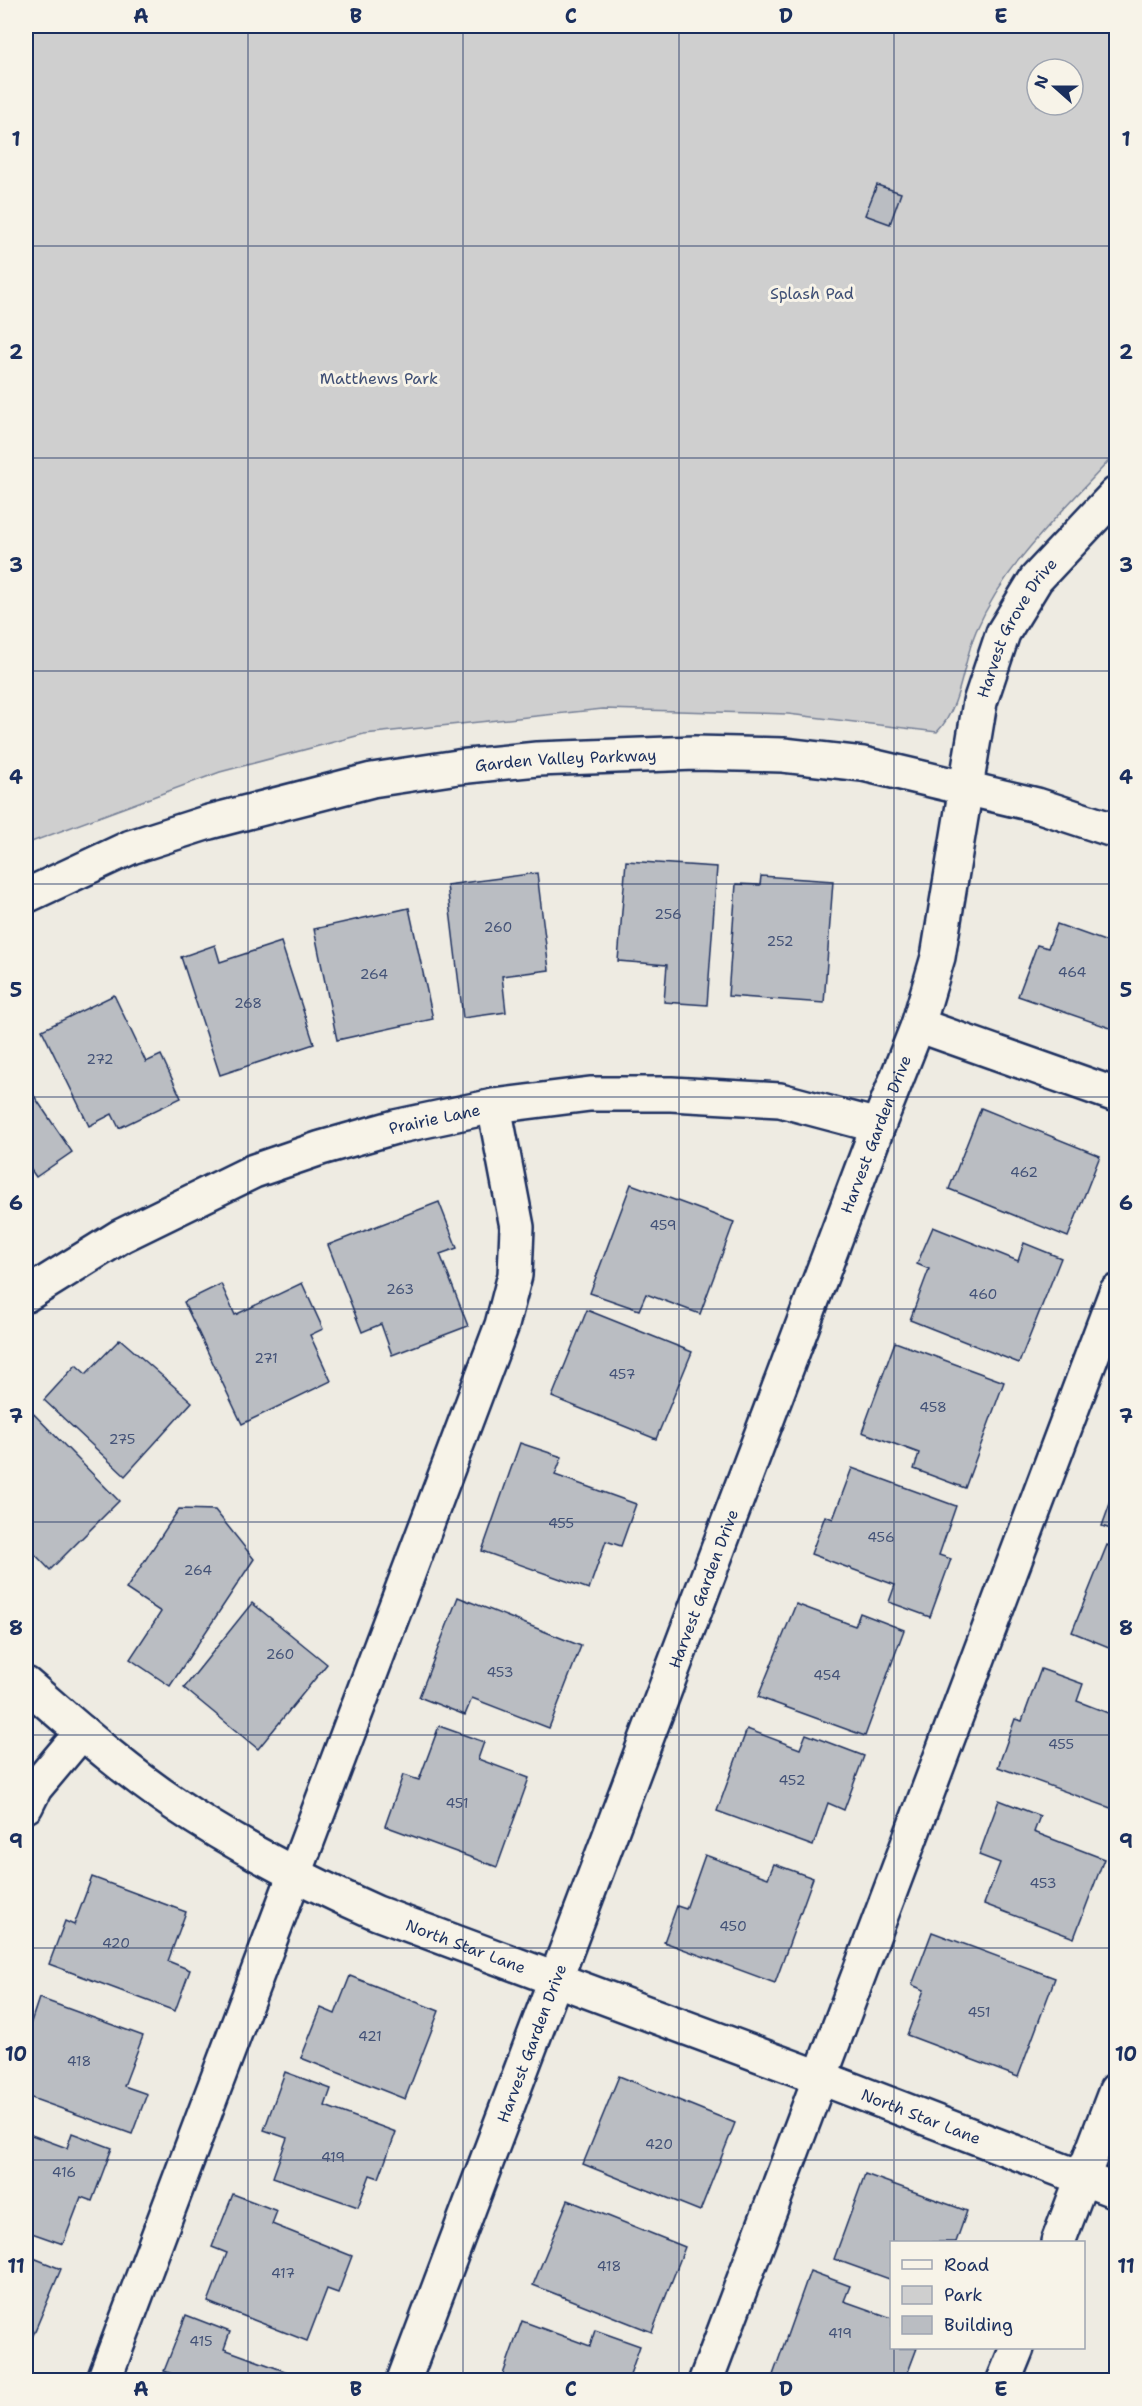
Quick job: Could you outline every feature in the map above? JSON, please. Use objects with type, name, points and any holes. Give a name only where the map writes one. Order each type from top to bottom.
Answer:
[{"type":"street","name":"Harvest Grove Drive","points":[[965,787],[980,702],[1003,633],[1036,579],[1116,494]]},
{"type":"street","name":"Garden Valley Parkway","points":[[26,896],[131,847],[209,822],[372,780],[458,767],[537,759],[694,753],[783,755],[863,764],[1037,805],[1116,831]]},
{"type":"street","name":"Harvest Garden Drive","points":[[404,2380],[918,1025],[938,957],[965,787]]},
{"type":"street","points":[[918,1025],[1116,1095]]},
{"type":"street","name":"Prairie Lane","points":[[26,1295],[121,1236],[254,1171],[321,1148],[395,1127],[494,1106],[590,1094],[671,1094],[780,1100],[878,1126]]},
{"type":"street","points":[[104,2380],[502,1325],[515,1275],[517,1227],[494,1106]]},
{"type":"street","points":[[706,2380],[1116,1292]]},
{"type":"street","name":"North Star Lane","points":[[26,1684],[82,1732],[170,1801],[223,1836],[295,1875],[377,1913],[819,2077],[1116,2191]]},
{"type":"street","points":[[26,1806],[35,1788],[82,1732]]},
{"type":"street","points":[[1058,2241],[1116,2090]]},
{"type":"street","points":[[1004,2380],[1017,2349]]},
{"type":"green space","name":"Matthews Park","points":[[26,26],[1116,26],[1116,453],[1039,536],[1004,581],[976,631],[952,710],[937,732],[788,714],[603,709],[364,734],[220,772],[26,844]]},
{"type":"building","points":[[877,185],[901,193],[890,224],[865,215]]},
{"type":"building","points":[[626,861],[717,867],[707,1005],[664,1002],[667,965],[618,961]]},
{"type":"building","points":[[537,873],[549,970],[502,976],[506,1012],[463,1018],[447,885]]},
{"type":"building","points":[[761,876],[833,881],[824,1003],[728,996],[736,884],[760,885]]},
{"type":"building","points":[[409,908],[433,1019],[337,1040],[314,929]]},
{"type":"building","points":[[1057,924],[1116,945],[1116,1030],[1018,996],[1037,945],[1048,948]]},
{"type":"building","points":[[281,942],[314,1044],[220,1075],[181,957],[215,945],[220,962]]},
{"type":"building","points":[[114,995],[146,1062],[161,1055],[181,1098],[119,1128],[112,1114],[89,1126],[42,1030]]},
{"type":"building","points":[[26,1084],[72,1152],[36,1177],[26,1163]]},
{"type":"building","points":[[981,1108],[1100,1156],[1068,1237],[949,1189]]},
{"type":"building","points":[[631,1184],[734,1222],[700,1314],[646,1294],[639,1310],[590,1293]]},
{"type":"building","points":[[439,1202],[457,1248],[440,1254],[468,1326],[392,1355],[381,1324],[362,1332],[328,1245]]},
{"type":"building","points":[[933,1227],[1018,1261],[1024,1243],[1061,1258],[1019,1363],[910,1320],[929,1269],[917,1264]]},
{"type":"building","points":[[302,1283],[323,1329],[310,1335],[331,1381],[242,1424],[184,1302],[221,1284],[235,1315]]},
{"type":"building","points":[[587,1310],[692,1352],[656,1439],[552,1397]]},
{"type":"building","points":[[120,1339],[192,1402],[125,1476],[44,1400],[76,1365],[86,1374]]},
{"type":"building","points":[[895,1342],[1004,1382],[965,1488],[914,1469],[919,1453],[862,1432]]},
{"type":"building","points":[[26,1406],[119,1501],[50,1570],[26,1545]]},
{"type":"building","points":[[520,1443],[562,1457],[555,1475],[636,1504],[621,1546],[606,1541],[589,1589],[482,1551]]},
{"type":"building","points":[[852,1468],[956,1506],[939,1555],[951,1559],[930,1617],[889,1602],[895,1585],[811,1554],[825,1516],[833,1519]]},
{"type":"building","points":[[1116,1487],[1116,1531],[1102,1526]]},
{"type":"building","points":[[179,1509],[215,1510],[254,1559],[170,1686],[130,1659],[161,1612],[126,1589]]},
{"type":"building","points":[[1107,1545],[1116,1549],[1116,1650],[1072,1632]]},
{"type":"building","points":[[458,1597],[581,1646],[549,1728],[472,1698],[465,1715],[419,1697]]},
{"type":"building","points":[[252,1603],[327,1664],[258,1749],[184,1688]]},
{"type":"building","points":[[796,1604],[855,1626],[860,1613],[904,1630],[865,1736],[758,1697]]},
{"type":"building","points":[[1041,1669],[1083,1684],[1077,1701],[1116,1716],[1116,1810],[998,1767],[1015,1719],[1022,1721]]},
{"type":"building","points":[[439,1726],[484,1742],[478,1759],[529,1778],[497,1867],[385,1826],[403,1775],[419,1780]]},
{"type":"building","points":[[747,1729],[800,1749],[806,1734],[864,1756],[844,1810],[828,1803],[813,1846],[717,1811]]},
{"type":"building","points":[[999,1800],[1040,1816],[1034,1832],[1104,1859],[1074,1938],[984,1904],[1000,1863],[979,1855]]},
{"type":"building","points":[[705,1855],[768,1878],[774,1864],[813,1878],[775,1983],[664,1942],[677,1906],[686,1909]]},
{"type":"building","points":[[92,1877],[186,1912],[168,1961],[190,1970],[175,2011],[49,1964],[65,1921],[74,1925]]},
{"type":"building","points":[[932,1932],[1055,1978],[1018,2077],[907,2035],[924,1990],[912,1985]]},
{"type":"building","points":[[350,1976],[439,2011],[405,2099],[301,2058],[321,2008],[335,2014]]},
{"type":"building","points":[[39,1998],[143,2036],[124,2086],[147,2094],[132,2134],[26,2096],[26,2037]]},
{"type":"building","points":[[285,2072],[331,2089],[325,2106],[396,2132],[379,2178],[370,2175],[358,2207],[273,2177],[287,2138],[264,2130]]},
{"type":"building","points":[[619,2076],[735,2123],[700,2211],[583,2164]]},
{"type":"building","points":[[26,2133],[67,2148],[72,2133],[112,2148],[92,2201],[81,2197],[63,2244],[26,2231]]},
{"type":"building","points":[[865,2174],[967,2211],[956,2241],[890,2241],[890,2279],[834,2259]]},
{"type":"building","points":[[233,2194],[277,2211],[272,2224],[352,2256],[338,2293],[327,2289],[307,2341],[208,2302],[227,2253],[212,2247]]},
{"type":"building","points":[[568,2200],[685,2247],[652,2332],[533,2285]]},
{"type":"building","points":[[26,2255],[61,2269],[26,2352]]},
{"type":"building","points":[[810,2271],[850,2286],[844,2301],[890,2317],[890,2349],[917,2349],[905,2380],[778,2380],[772,2378]]},
{"type":"building","points":[[186,2315],[230,2332],[224,2349],[304,2378],[303,2380],[176,2380],[178,2376],[164,2371]]},
{"type":"building","points":[[522,2321],[590,2346],[595,2330],[640,2346],[628,2380],[501,2380]]},
{"type":"park label","name":"Splash Pad","points":[[812,293]]}]
